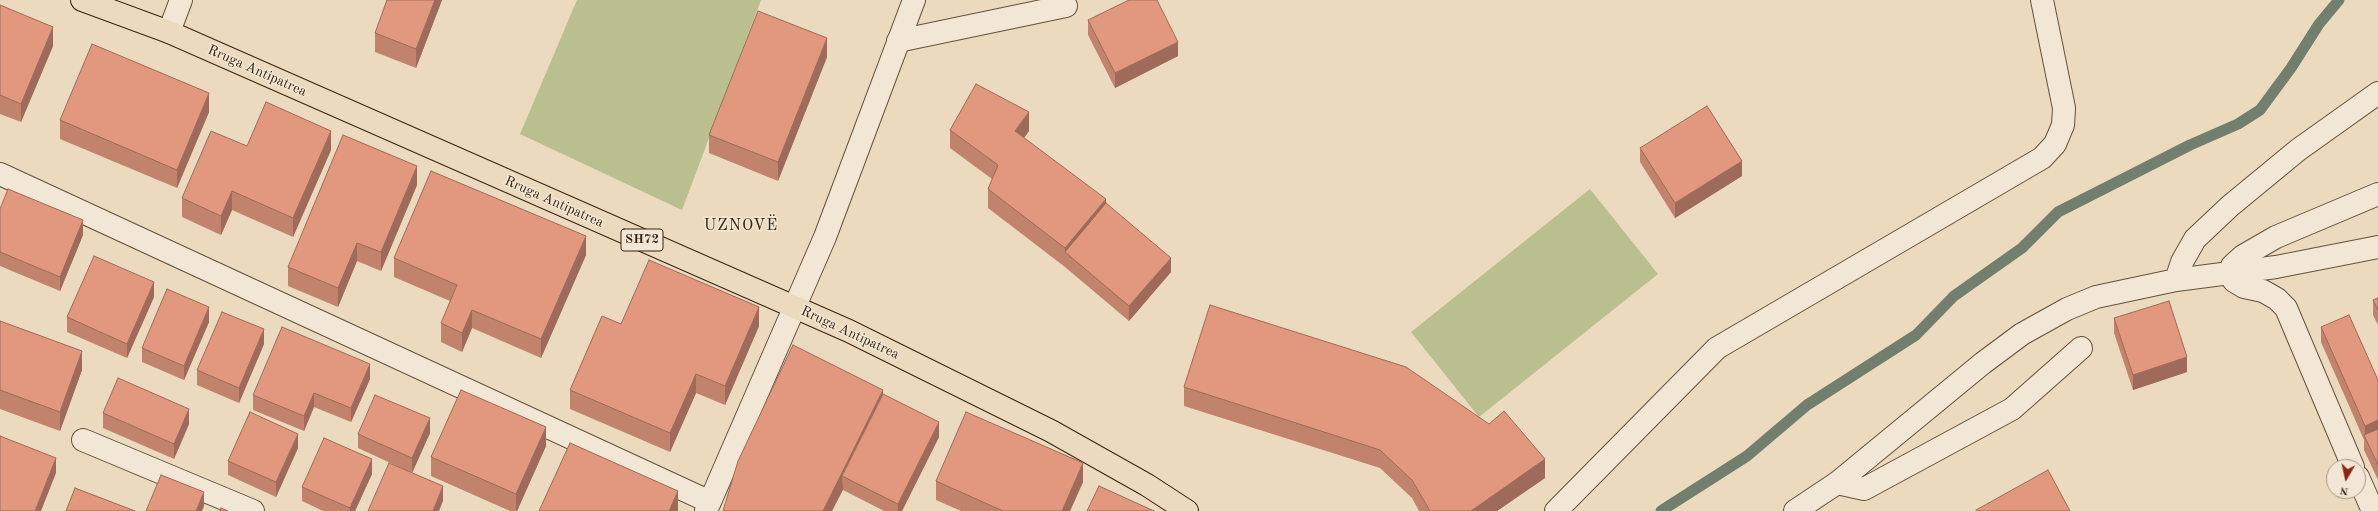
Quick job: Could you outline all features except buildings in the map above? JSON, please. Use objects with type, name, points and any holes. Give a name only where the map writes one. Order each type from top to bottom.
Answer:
[{"type":"main road","name":"Rruga Antipatrea","points":[[82,0],[169,32],[849,331],[1051,431],[1147,485],[1187,511]]},
{"type":"street","points":[[169,32],[181,0]]},
{"type":"street","points":[[0,174],[708,507],[825,237],[914,0]]},
{"type":"street","points":[[1556,511],[1717,348],[2042,158],[2055,144],[2063,125],[2064,108],[2042,0]]},
{"type":"street","points":[[898,41],[1066,6]]},
{"type":"street","points":[[2176,280],[2182,262],[2195,240],[2230,206],[2298,150],[2378,94]]},
{"type":"street","points":[[2229,273],[2232,266],[2242,256],[2276,237],[2378,194]]},
{"type":"street","points":[[1795,511],[1837,483],[1984,363],[2045,320],[2096,297],[2176,280],[2290,264],[2378,247]]},
{"type":"street","points":[[2229,273],[2234,281],[2262,291],[2277,299],[2286,308],[2350,459]]},
{"type":"street","points":[[1837,483],[1864,489],[2005,412],[2081,348]]},
{"type":"street","points":[[83,440],[253,511]]},
{"type":"street","points":[[2366,496],[2373,511]]},
{"type":"green space","points":[[577,0],[761,0],[682,210],[520,134]]},
{"type":"green space","points":[[1590,189],[1658,274],[1479,417],[1411,332]]},
{"type":"waterway","points":[[1661,511],[1747,456],[1807,405],[1916,335],[1954,296],[2022,248],[2058,212],[2190,145],[2238,124],[2260,110],[2291,68],[2319,24],[2339,0]]},
{"type":"district","name":"UZNOVË","points":[[741,226]]}]
